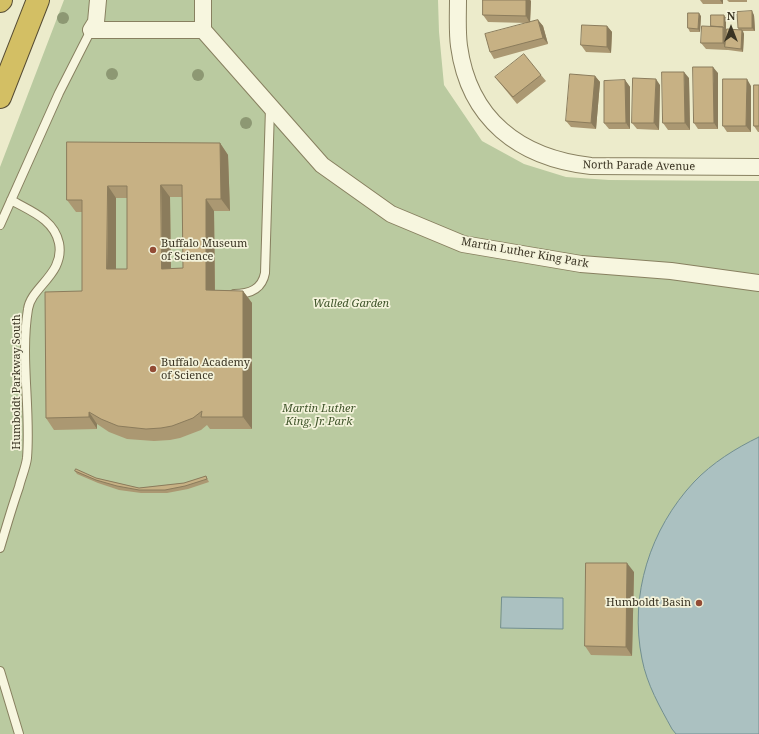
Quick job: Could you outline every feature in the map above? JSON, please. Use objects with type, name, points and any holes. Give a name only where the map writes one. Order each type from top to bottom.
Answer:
[{"type":"highway","points":[[0,97],[38,0]]},
{"type":"street","points":[[91,30],[96,22],[98,0]]},
{"type":"street","points":[[91,30],[203,30],[203,0]]},
{"type":"street","name":"North Parade Avenue","points":[[458,0],[458,44],[463,68],[472,91],[484,112],[500,130],[512,140],[530,150],[576,165],[759,167]]},
{"type":"street","name":"Martin Luther King Park","points":[[203,30],[322,165],[391,214],[463,244],[582,264],[671,271],[759,284]]},
{"type":"lane","points":[[0,225],[58,93],[91,30]]},
{"type":"lane","points":[[227,294],[241,294],[258,287],[263,281],[265,273],[270,107]]},
{"type":"lane","name":"Humboldt Parkway South","points":[[0,548],[27,460],[26,324],[29,302],[48,280],[56,266],[59,255],[59,244],[51,225],[44,219],[11,200]]},
{"type":"lane","points":[[0,516],[9,517]]},
{"type":"lane","points":[[0,672],[19,734]]},
{"type":"green space","name":"Martin Luther King, Jr. Park","points":[[64,0],[438,0],[439,32],[444,85],[482,141],[524,164],[566,177],[609,180],[759,181],[759,734],[0,734],[0,167]]},
{"type":"shaded area","name":"Humboldt Basin","points":[[759,437],[759,734],[676,734],[654,696],[642,659],[638,611],[641,587],[647,564],[665,520],[694,482],[725,456]]},
{"type":"shaded area","points":[[502,597],[563,598],[563,629],[501,628]]},
{"type":"building","points":[[483,0],[526,0],[526,16],[483,15]]},
{"type":"building","points":[[752,11],[752,28],[738,28],[737,12]]},
{"type":"building","points":[[688,13],[699,13],[698,29],[688,28]]},
{"type":"building","points":[[711,15],[724,15],[724,28],[711,26]]},
{"type":"building","points":[[538,20],[543,38],[490,52],[485,34]]},
{"type":"building","points":[[582,25],[607,26],[607,47],[581,45]]},
{"type":"building","points":[[702,26],[723,27],[723,43],[701,43]]},
{"type":"building","points":[[727,29],[742,30],[741,49],[725,47]]},
{"type":"building","points":[[524,54],[541,75],[513,97],[495,77]]},
{"type":"building","points":[[693,67],[713,67],[714,123],[694,123]]},
{"type":"building","points":[[662,72],[684,72],[685,123],[663,123]]},
{"type":"building","points":[[570,74],[595,76],[591,123],[566,121]]},
{"type":"building","points":[[633,78],[656,79],[654,123],[632,123]]},
{"type":"building","points":[[723,79],[747,79],[746,126],[723,126]]},
{"type":"building","points":[[625,80],[626,123],[604,123],[604,81]]},
{"type":"building","points":[[754,85],[759,85],[759,126],[754,126]]},
{"type":"building","points":[[67,142],[220,143],[221,199],[206,199],[206,290],[243,291],[243,417],[201,417],[202,411],[193,418],[172,426],[146,429],[118,426],[89,412],[89,417],[46,418],[45,292],[82,291],[82,200],[67,200]],"holes":[[[161,185],[182,185],[183,268],[162,269]],[[108,186],[127,186],[127,269],[107,269]]]},
{"type":"building","points":[[76,469],[96,478],[139,488],[184,483],[206,476],[207,479],[165,490],[139,490],[96,480],[75,471]]},
{"type":"building","points":[[586,563],[627,563],[626,647],[585,646]]},
{"type":"place","name":"Buffalo Museum of Science","points":[[153,250]]},
{"type":"place","name":"Buffalo Academy of Science","points":[[153,369]]},
{"type":"place","name":"Humboldt Basin","points":[[699,603]]},
{"type":"park label","name":"Walled Garden","points":[[351,304]]}]
